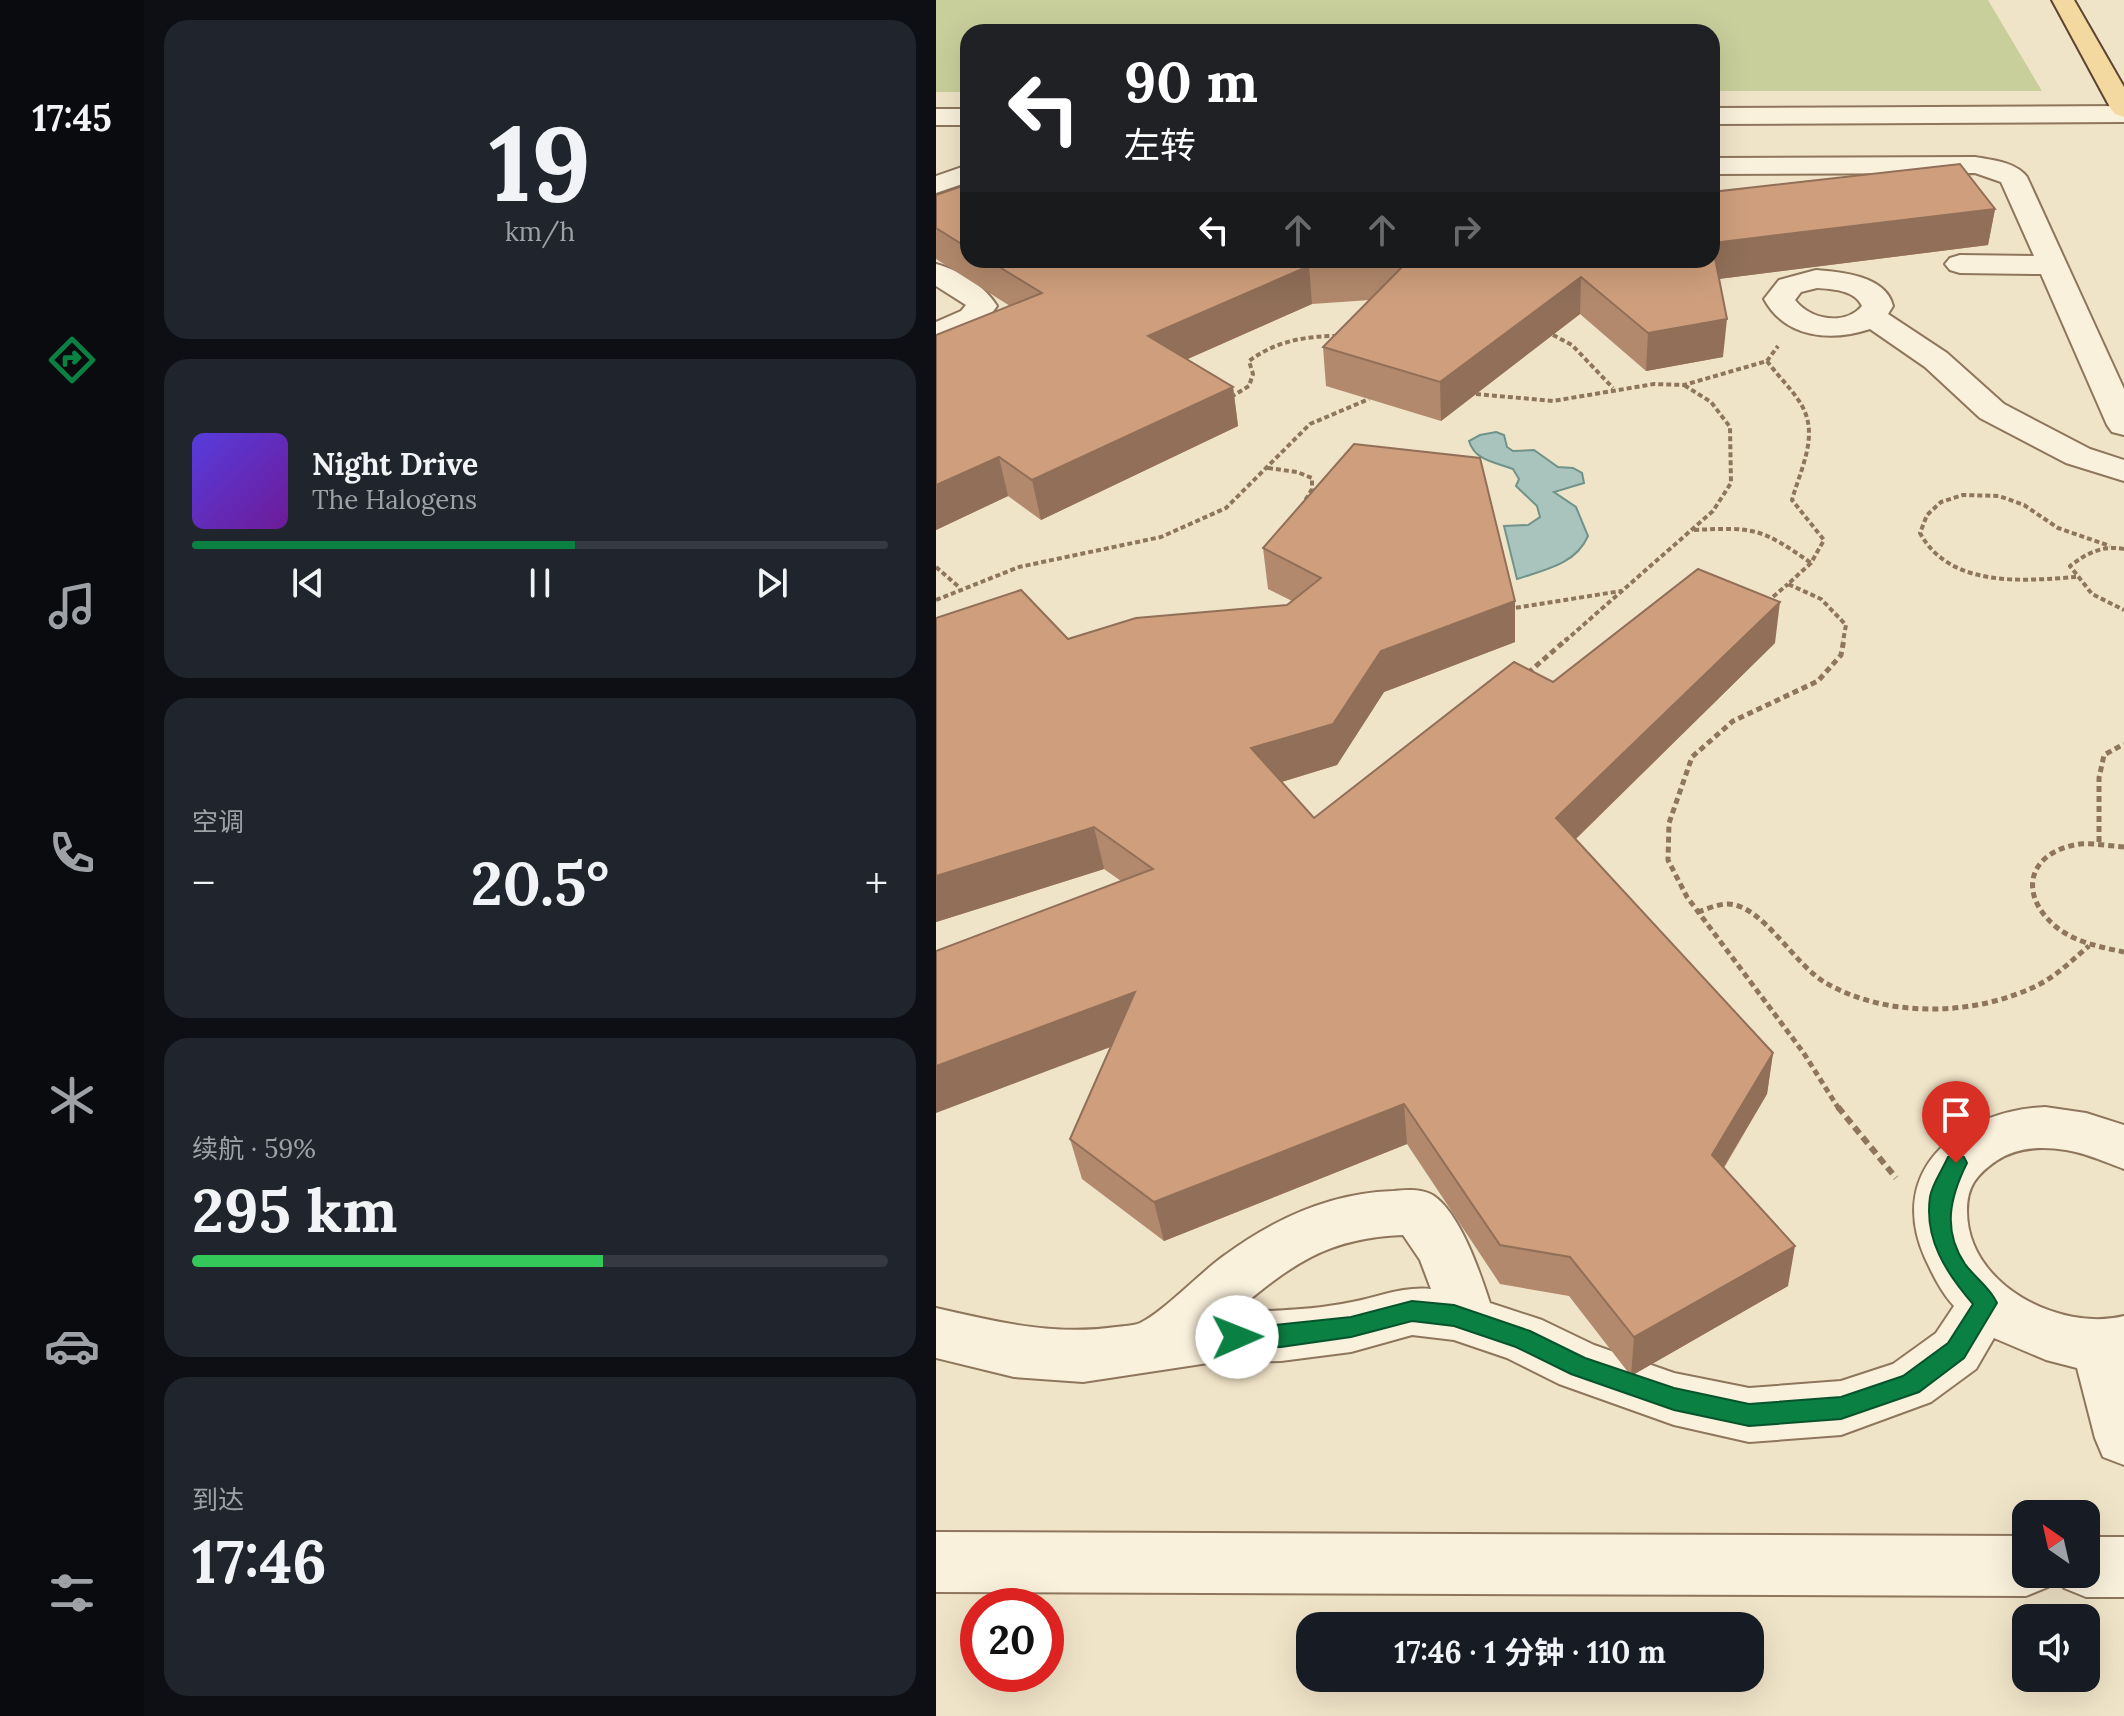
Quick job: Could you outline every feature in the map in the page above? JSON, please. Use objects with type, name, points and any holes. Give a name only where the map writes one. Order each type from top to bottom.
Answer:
[{"type":"main road","points":[[2063,0],[2124,112]]},
{"type":"street","points":[[1720,116],[2124,112]]},
{"type":"street","points":[[936,117],[960,117]]},
{"type":"street","points":[[1720,166],[1975,165],[1993,168],[2013,177],[2124,425]]},
{"type":"street","points":[[942,196],[960,180]]},
{"type":"street","points":[[1960,264],[2053,265]]},
{"type":"street","points":[[936,273],[977,298],[982,306],[972,318],[936,333]]},
{"type":"street","points":[[1816,279],[1847,282],[1860,287],[1876,301],[1871,316],[1847,325],[1815,324],[1800,320],[1781,307],[1779,299],[1790,286],[1816,279]]},
{"type":"street","points":[[1871,316],[1926,352],[1992,411],[2078,456],[2124,471]]},
{"type":"street","points":[[2124,1148],[2098,1136],[2059,1127],[2021,1128],[1984,1140],[1956,1163],[1941,1194],[1941,1231],[1956,1269],[1986,1303],[2027,1329],[2074,1343],[2112,1342],[2124,1438]]},
{"type":"street","points":[[1152,1346],[1256,1260],[1306,1232],[1378,1211],[1415,1212],[1431,1228],[1446,1254],[1468,1320]]},
{"type":"street","points":[[936,1333],[1014,1352],[1083,1357],[1215,1337],[1295,1335],[1351,1327],[1412,1311],[1468,1320],[1522,1338],[1579,1366],[1660,1394],[1749,1415],[1841,1408],[1911,1384],[1956,1351],[1986,1303]]},
{"type":"street","points":[[936,1562],[2012,1566]]},
{"type":"street","points":[[2100,1567],[2124,1567]]},
{"type":"path","points":[[1476,394],[1553,401],[1654,384],[1684,385],[1767,361],[1782,342],[1815,324]]},
{"type":"path","points":[[1553,335],[1572,345],[1614,389]]},
{"type":"path","points":[[1219,403],[1249,386],[1253,374],[1249,361],[1260,351],[1301,337],[1341,337]]},
{"type":"path","points":[[1758,610],[1811,563],[1824,540],[1792,500],[1804,456],[1811,443],[1811,422],[1801,403],[1779,381],[1767,361]]},
{"type":"path","points":[[1518,682],[1693,530],[1713,511],[1731,483],[1730,427],[1711,402],[1684,385]]},
{"type":"path","points":[[936,600],[1019,567],[1161,537],[1226,508],[1310,424],[1369,399]]},
{"type":"path","points":[[1267,468],[1297,472],[1312,478],[1312,489],[1300,505],[1296,519]]},
{"type":"path","points":[[2076,577],[2022,582],[1984,575],[1956,567],[1932,553],[1920,533],[1927,515],[1941,502],[1963,495],[1999,496],[2024,505],[2058,528],[2124,549]]},
{"type":"path","points":[[1693,530],[1740,528],[1771,535],[1811,563]]},
{"type":"path","points":[[2110,546],[2087,553],[2070,566],[2096,600],[2124,610]]},
{"type":"path","points":[[936,567],[960,588]]},
{"type":"path","points":[[1788,584],[1821,599],[1846,625],[1841,655],[1818,681],[1733,721],[1692,757],[1669,823],[1668,860],[1698,912],[1803,1052],[1838,1108],[1941,1231]]},
{"type":"path","points":[[1507,609],[1624,590]]},
{"type":"path","points":[[2099,842],[2099,778],[2104,755],[2124,744]]},
{"type":"path","points":[[2124,847],[2099,842],[2075,843],[2055,850],[2039,860],[2031,876],[2030,892],[2038,910],[2053,927],[2089,946],[2124,952]]},
{"type":"path","points":[[1698,912],[1728,904],[1752,912],[1801,965],[1850,997],[1905,1009],[1965,1008],[2039,985],[2089,946]]},
{"type":"green space","points":[[936,0],[1988,0],[2042,91],[1720,91],[1720,24],[960,24],[960,92],[936,92]]},
{"type":"water","points":[[1496,432],[1504,435],[1507,447],[1513,451],[1534,450],[1558,467],[1573,468],[1582,473],[1584,483],[1554,492],[1576,507],[1588,536],[1583,546],[1558,565],[1517,579],[1504,526],[1528,525],[1540,517],[1537,506],[1516,486],[1519,479],[1513,469],[1486,460],[1472,448],[1469,441]]},
{"type":"building","points":[[1960,164],[1995,209],[1720,242],[1720,191]]},
{"type":"building","points":[[960,187],[960,243],[936,228],[936,195]]},
{"type":"building","points":[[1001,268],[1304,268],[1148,336],[1233,387],[1032,480],[999,457],[936,485],[936,335],[1042,293]]},
{"type":"building","points":[[1401,268],[1717,268],[1727,319],[1648,333],[1581,277],[1440,382],[1323,347]]},
{"type":"building","points":[[1354,444],[1480,458],[1515,601],[1381,651],[1333,724],[1251,748],[1314,818],[1514,662],[1553,682],[1698,569],[1780,602],[1556,818],[1773,1053],[1712,1155],[1795,1246],[1634,1337],[1570,1257],[1500,1245],[1404,1104],[1154,1202],[1070,1139],[1135,992],[936,1066],[936,951],[1153,869],[1094,827],[936,876],[936,618],[1021,590],[1068,639],[1136,618],[1287,605],[1321,578],[1263,548]]},
{"type":"route","points":[[1237,1337],[1281,1336],[1351,1327],[1412,1311],[1454,1316],[1522,1338],[1579,1366],[1674,1399],[1749,1415],[1841,1408],[1911,1384],[1956,1351],[1986,1303],[1956,1269],[1941,1231],[1941,1194],[1956,1163]]}]
